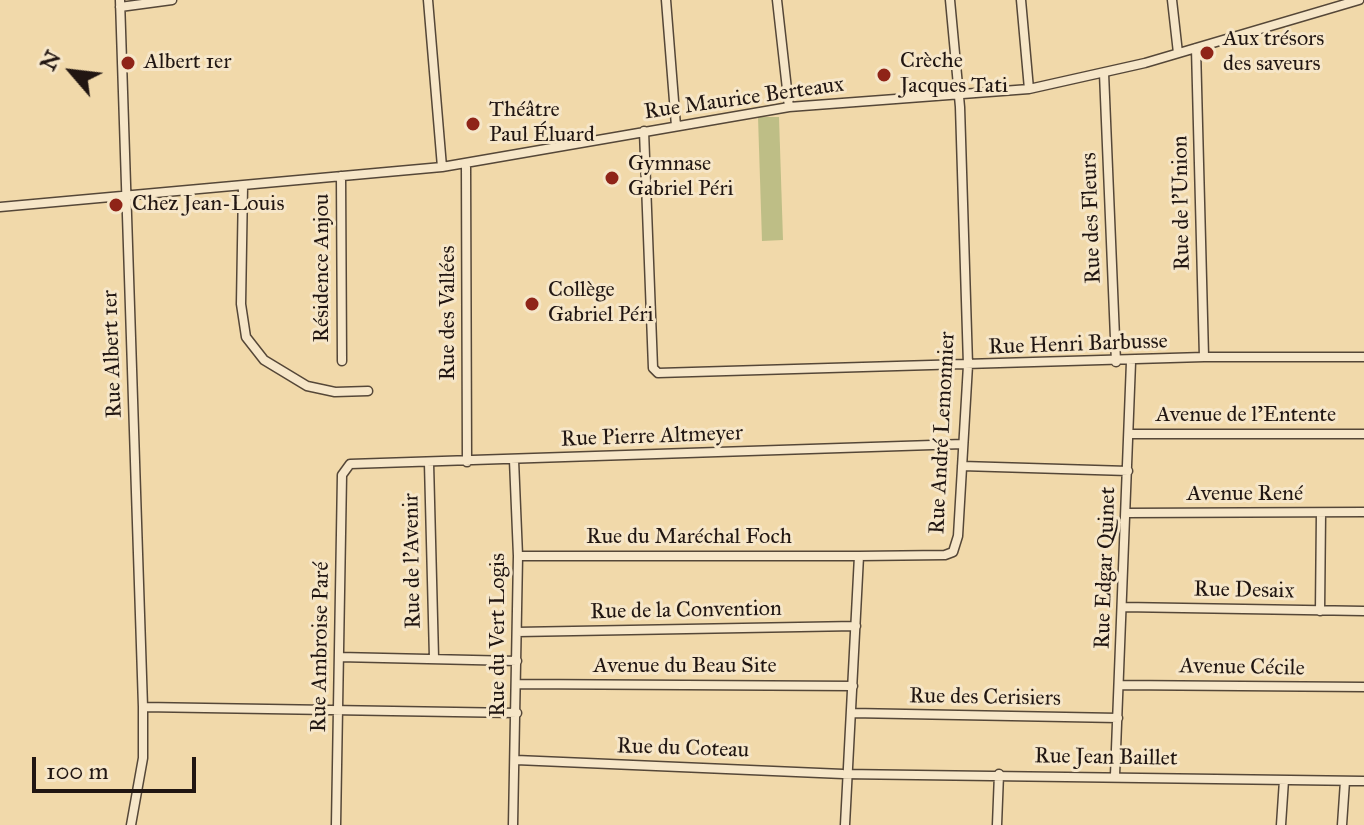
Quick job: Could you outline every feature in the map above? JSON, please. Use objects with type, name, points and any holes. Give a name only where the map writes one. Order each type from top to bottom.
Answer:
[{"type":"street","points":[[120,4],[172,0]]},
{"type":"street","points":[[428,0],[442,167]]},
{"type":"street","points":[[666,0],[676,126]]},
{"type":"street","points":[[777,0],[789,107]]},
{"type":"street","name":"Rue André Lemonnier","points":[[859,556],[937,556],[953,552],[958,536],[968,365],[959,95],[950,0]]},
{"type":"street","points":[[1021,0],[1029,89]]},
{"type":"street","points":[[1172,0],[1178,53]]},
{"type":"street","name":"Rue Maurice Berteaux","points":[[0,207],[107,194],[125,196],[442,167],[789,107],[1029,89],[1104,73],[1359,0]]},
{"type":"street","name":"Rue Albert 1er","points":[[120,4],[143,707],[143,758],[131,825]]},
{"type":"street","name":"Rue de l'Union","points":[[1196,48],[1204,357]]},
{"type":"street","name":"Rue des Fleurs","points":[[1104,73],[1116,362]]},
{"type":"street","name":"Rue Henri Barbusse","points":[[644,131],[653,368],[658,373],[1131,362],[1204,357],[1364,357]]},
{"type":"street","name":"Rue des Vallées","points":[[466,164],[467,462]]},
{"type":"street","name":"Résidence Anjou","points":[[341,176],[342,361]]},
{"type":"street","points":[[243,186],[241,304],[246,337],[264,360],[307,386],[335,392],[368,391]]},
{"type":"street","name":"Rue Edgar Quinet","points":[[1115,775],[1131,362]]},
{"type":"street","name":"Avenue de l'Entente","points":[[1129,434],[1364,434]]},
{"type":"street","name":"Rue Pierre Altmeyer","points":[[343,469],[350,464],[963,444]]},
{"type":"street","name":"Rue du Vert Logis","points":[[513,825],[518,556],[514,460]]},
{"type":"street","name":"Rue de l'Avenir","points":[[429,463],[434,658]]},
{"type":"street","points":[[962,466],[1128,471]]},
{"type":"street","name":"Rue Ambroise Paré","points":[[336,825],[343,469]]},
{"type":"street","name":"Avenue René","points":[[1126,513],[1364,512]]},
{"type":"street","points":[[1320,611],[1321,513]]},
{"type":"street","name":"Rue du Maréchal Foch","points":[[518,556],[859,556]]},
{"type":"street","points":[[845,825],[859,556]]},
{"type":"street","name":"Rue Desaix","points":[[1123,607],[1364,611]]},
{"type":"street","name":"Rue de la Convention","points":[[517,632],[856,626]]},
{"type":"street","points":[[339,657],[517,661]]},
{"type":"street","name":"Avenue du Beau Site","points":[[517,684],[853,686]]},
{"type":"street","name":"Avenue Cécile","points":[[1119,685],[1364,687]]},
{"type":"street","points":[[143,707],[517,713]]},
{"type":"street","name":"Rue des Cerisiers","points":[[852,713],[1118,718]]},
{"type":"street","name":"Rue du Coteau","points":[[516,760],[847,774]]},
{"type":"street","name":"Rue Jean Baillet","points":[[847,774],[1115,775],[1364,781]]},
{"type":"street","points":[[997,825],[999,774]]},
{"type":"street","points":[[1281,825],[1284,780]]},
{"type":"street","points":[[1342,825],[1345,781]]},
{"type":"green space","points":[[758,117],[779,117],[783,240],[762,241]]},
{"type":"place","name":"Aux trésors des saveurs","points":[[1207,53]]},
{"type":"place","name":"Albert 1er","points":[[128,63]]},
{"type":"place","name":"Crèche Jacques Tati","points":[[884,75]]},
{"type":"place","name":"Théâtre Paul Éluard","points":[[473,124]]},
{"type":"place","name":"Gymnase Gabriel Péri","points":[[612,178]]},
{"type":"place","name":"Chez Jean-Louis","points":[[116,205]]},
{"type":"place","name":"Collège Gabriel Péri","points":[[532,304]]}]
